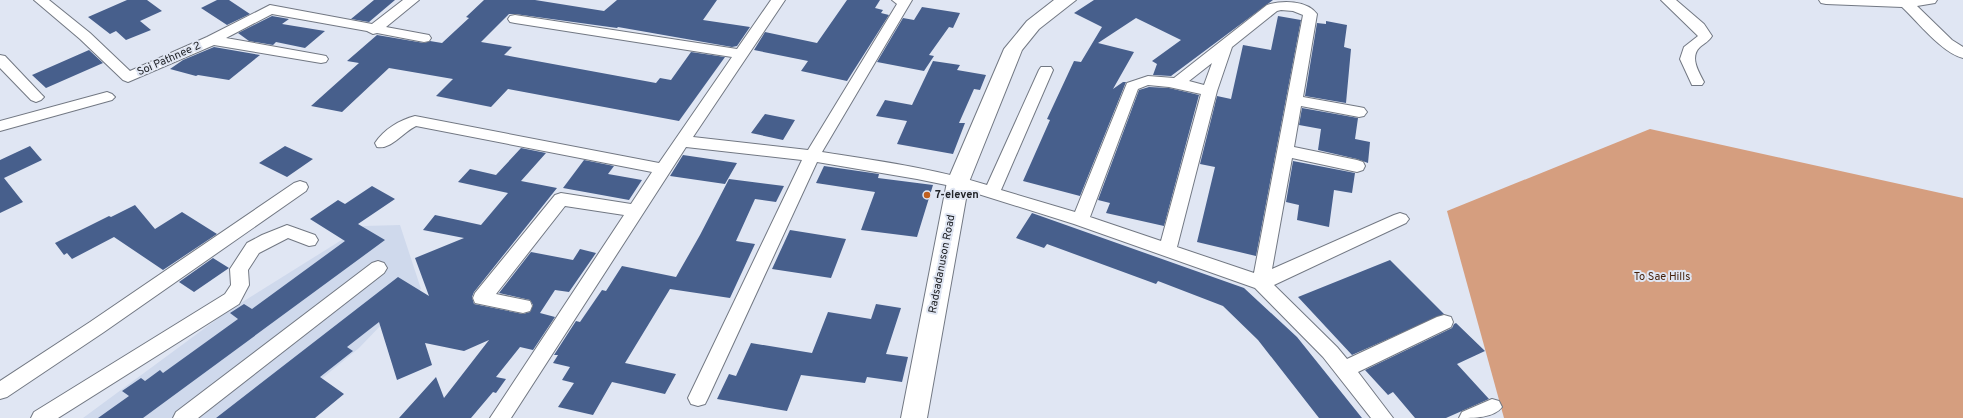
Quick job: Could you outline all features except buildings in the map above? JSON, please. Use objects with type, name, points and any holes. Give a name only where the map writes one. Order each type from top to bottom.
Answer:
[{"type":"street","name":"Soi Pathnee 2","points":[[41,0],[84,36],[128,77],[212,40],[267,5]]},
{"type":"street","points":[[373,30],[412,0]]},
{"type":"street","points":[[500,418],[637,211],[663,169],[778,0]]},
{"type":"street","points":[[698,398],[812,156],[906,1],[899,0]]},
{"type":"street","name":"Radsadanuson Road","points":[[914,418],[958,182],[1013,49],[1033,26],[1054,7],[1067,0]]},
{"type":"street","points":[[1668,0],[1679,12],[1703,30],[1705,36],[1702,40],[1693,45],[1688,52],[1687,62],[1698,82]]},
{"type":"street","points":[[1826,0],[1906,3],[1930,0]]},
{"type":"street","points":[[1906,3],[1947,43],[1963,54]]},
{"type":"street","points":[[267,5],[373,30],[424,38]]},
{"type":"street","points":[[1176,84],[1226,47],[1277,6],[1283,5],[1306,11],[1310,14],[1261,284]]},
{"type":"street","points":[[515,19],[742,54]]},
{"type":"street","points":[[212,40],[321,59]]},
{"type":"street","points":[[1167,251],[1209,91],[1226,47]]},
{"type":"street","points":[[0,59],[36,97]]},
{"type":"street","points":[[992,192],[1046,70]]},
{"type":"street","points":[[1080,220],[1132,86],[1143,80],[1176,84],[1209,91]]},
{"type":"street","points":[[0,126],[107,97]]},
{"type":"street","points":[[1295,100],[1359,112]]},
{"type":"street","points":[[383,143],[401,127],[416,121],[663,169]]},
{"type":"street","points":[[682,141],[812,156],[918,173],[958,182],[1080,220],[1261,284],[1330,352],[1383,418]]},
{"type":"street","points":[[1286,151],[1357,166]]},
{"type":"street","points":[[0,391],[279,203],[300,187]]},
{"type":"street","points":[[523,306],[482,298],[561,199],[637,211]]},
{"type":"street","points":[[1261,284],[1293,267],[1400,219]]},
{"type":"street","points":[[41,418],[232,299],[240,285],[239,269],[253,248],[286,231],[298,234],[309,240]]},
{"type":"street","points":[[183,418],[378,268]]},
{"type":"street","points":[[1344,370],[1444,322]]},
{"type":"street","points":[[1469,418],[1492,407]]},
{"type":"shaded area","points":[[400,225],[421,289],[386,320],[359,348],[274,418],[83,418],[228,311],[364,226]]},
{"type":"green space","name":"To Sae Hills","points":[[1650,129],[1963,198],[1963,418],[1504,418],[1447,211]]},
{"type":"place","name":"7-eleven","points":[[927,195]]}]
